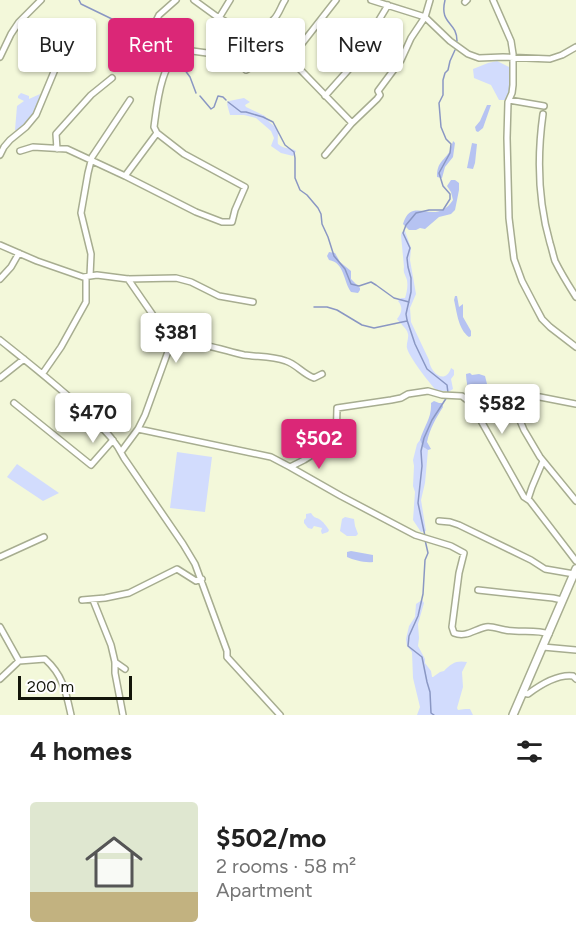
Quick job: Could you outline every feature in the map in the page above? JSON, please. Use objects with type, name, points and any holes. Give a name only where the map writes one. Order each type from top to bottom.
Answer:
[{"type":"main road","points":[[514,714],[575,571]]},
{"type":"street","points":[[0,57],[10,34],[41,0]]},
{"type":"street","points":[[158,18],[176,0]]},
{"type":"street","points":[[194,0],[219,18],[230,0]]},
{"type":"street","points":[[276,18],[285,0]]},
{"type":"street","points":[[305,40],[336,0]]},
{"type":"street","points":[[371,0],[425,16],[450,41],[478,58],[550,59],[576,47]]},
{"type":"street","points":[[325,154],[380,95],[378,91],[397,67],[425,16],[430,0]]},
{"type":"street","points":[[494,0],[511,41],[514,58],[513,85],[508,102],[507,184],[514,259],[530,297],[542,318],[576,347]]},
{"type":"street","points":[[325,96],[350,68],[388,5]]},
{"type":"street","points":[[20,151],[33,147],[67,149],[196,212],[222,222],[232,222],[245,187],[184,154],[157,133],[154,127],[162,84],[170,63],[181,51],[206,53]]},
{"type":"street","points":[[0,156],[10,140],[36,115],[54,72]]},
{"type":"street","points":[[302,72],[352,123]]},
{"type":"street","points":[[57,149],[56,134],[92,95],[112,78]]},
{"type":"street","points":[[43,373],[61,347],[86,302],[91,254],[81,213],[82,199],[91,161],[130,100]]},
{"type":"street","points":[[509,100],[544,106]]},
{"type":"street","points":[[543,114],[539,140],[541,204],[555,260],[576,297]]},
{"type":"street","points":[[125,176],[157,133]]},
{"type":"street","points":[[0,244],[37,261],[88,277],[103,275],[128,279],[176,278],[191,282],[219,296],[253,302]]},
{"type":"street","points":[[0,279],[11,267],[19,253]]},
{"type":"street","points":[[121,452],[138,429],[156,388],[170,346],[166,334],[128,279]]},
{"type":"street","points":[[0,340],[43,373],[114,440],[195,564],[223,638],[227,657],[280,715]]},
{"type":"street","points":[[170,346],[186,343],[246,355],[275,358],[288,361],[314,378],[321,374]]},
{"type":"street","points":[[0,378],[24,359]]},
{"type":"street","points":[[290,467],[323,448],[333,447],[336,444],[336,417],[337,408],[340,406],[391,400],[408,394],[428,391],[441,395],[462,396],[471,403],[525,497],[576,561]]},
{"type":"street","points":[[471,403],[515,396],[540,397],[576,404]]},
{"type":"street","points":[[510,397],[524,430],[543,461],[576,501]]},
{"type":"street","points":[[14,403],[91,465],[114,440]]},
{"type":"street","points":[[138,429],[271,458],[415,535],[452,546],[464,553],[452,627],[454,633],[467,634],[488,626],[514,632],[549,634]]},
{"type":"street","points":[[528,499],[543,461]]},
{"type":"street","points":[[438,521],[459,525],[545,569],[575,571]]},
{"type":"street","points":[[0,557],[44,537]]},
{"type":"street","points":[[82,600],[129,593],[177,569],[196,580],[202,579]]},
{"type":"street","points":[[478,590],[562,600]]},
{"type":"street","points":[[93,600],[111,645],[123,715]]},
{"type":"street","points":[[0,629],[19,661]]},
{"type":"street","points":[[543,648],[576,650]]},
{"type":"street","points":[[0,679],[19,661],[45,659],[55,668],[63,683],[70,715]]},
{"type":"street","points":[[115,662],[125,669]]},
{"type":"street","points":[[522,693],[528,694],[539,685],[565,676],[573,676],[576,680]]},
{"type":"shaded area","points":[[497,61],[513,69],[512,87],[507,100],[499,100],[491,85],[474,78],[473,69]]},
{"type":"shaded area","points":[[21,93],[29,96],[29,99],[40,94],[36,110],[18,131],[15,130],[17,106],[24,101],[18,98]]},
{"type":"shaded area","points":[[244,98],[250,102],[245,105],[246,107],[265,116],[276,128],[278,144],[296,151],[293,156],[281,153],[271,146],[274,138],[271,131],[256,118],[230,115],[227,104],[229,101]]},
{"type":"shaded area","points":[[487,105],[491,105],[483,128],[478,132],[475,127]]},
{"type":"shaded area","points":[[453,141],[455,143],[453,157],[445,167],[442,178],[437,177],[439,165],[450,151]]},
{"type":"shaded area","points":[[472,143],[477,144],[473,169],[467,168]]},
{"type":"shaded area","points":[[451,180],[459,183],[455,210],[451,214],[439,217],[425,229],[409,230],[403,224],[412,212],[439,211],[446,208],[453,200],[447,186]]},
{"type":"shaded area","points":[[405,231],[411,248],[410,260],[416,294],[410,308],[411,322],[435,373],[442,377],[451,368],[454,370],[451,379],[453,389],[450,391],[437,391],[420,370],[407,348],[407,332],[397,319],[401,311],[398,301],[405,298],[407,287],[401,235]]},
{"type":"shaded area","points":[[329,252],[335,253],[340,262],[351,271],[351,279],[360,288],[358,293],[351,292],[348,288],[341,269],[329,260],[327,256]]},
{"type":"shaded area","points":[[455,296],[457,296],[459,307],[463,304],[463,317],[471,331],[469,337],[462,330],[458,320]]},
{"type":"shaded area","points":[[466,374],[485,376],[487,384],[475,397],[471,397],[467,386]]},
{"type":"shaded area","points":[[434,401],[442,403],[443,407],[430,432],[427,442],[431,449],[428,450],[423,447],[420,440],[429,418],[431,403]]},
{"type":"shaded area","points":[[420,440],[423,447],[428,450],[421,500],[426,531],[421,532],[413,520],[415,492],[413,460]]},
{"type":"shaded area","points":[[177,452],[212,457],[205,512],[170,508]]},
{"type":"shaded area","points":[[17,464],[59,493],[43,501],[7,477]]},
{"type":"shaded area","points":[[311,513],[323,523],[329,530],[328,532],[322,534],[322,528],[314,526],[312,529],[308,528],[304,520],[306,514]]},
{"type":"shaded area","points":[[345,517],[354,519],[358,534],[356,536],[347,536],[340,531],[342,519]]},
{"type":"shaded area","points":[[347,552],[373,555],[373,562],[347,557]]},
{"type":"shaded area","points":[[422,600],[424,603],[418,624],[418,646],[425,663],[433,677],[454,663],[467,662],[462,672],[463,687],[457,708],[458,710],[470,709],[473,715],[417,715],[420,707],[413,678],[412,652],[407,646],[406,639],[409,626],[415,617],[416,604]]},
{"type":"waterway","points":[[79,0],[81,4],[110,18]]},
{"type":"waterway","points":[[445,0],[444,14],[454,30],[457,41]]},
{"type":"waterway","points":[[448,393],[447,385],[427,369],[407,320],[406,314],[411,292],[407,258],[410,248],[403,233],[406,225],[416,213],[443,210],[450,199],[450,194],[443,186],[439,173],[450,153],[451,144],[441,127],[439,103],[443,95],[445,73],[455,50]]},
{"type":"waterway","points":[[186,72],[196,93]]},
{"type":"waterway","points":[[200,96],[211,109],[218,96],[226,100]]},
{"type":"waterway","points":[[228,102],[241,112],[273,122],[285,145],[294,152],[295,178],[300,190],[318,208],[334,256],[345,269],[351,284],[359,286],[371,282],[394,298],[409,302]]},
{"type":"waterway","points":[[314,307],[337,310],[362,325],[374,328],[407,321]]},
{"type":"waterway","points":[[425,536],[418,503],[422,466],[421,451],[432,420],[447,397]]},
{"type":"waterway","points":[[425,540],[428,553],[425,560],[423,594],[418,616],[409,636],[408,646],[422,657],[430,692],[431,713],[434,715]]}]
